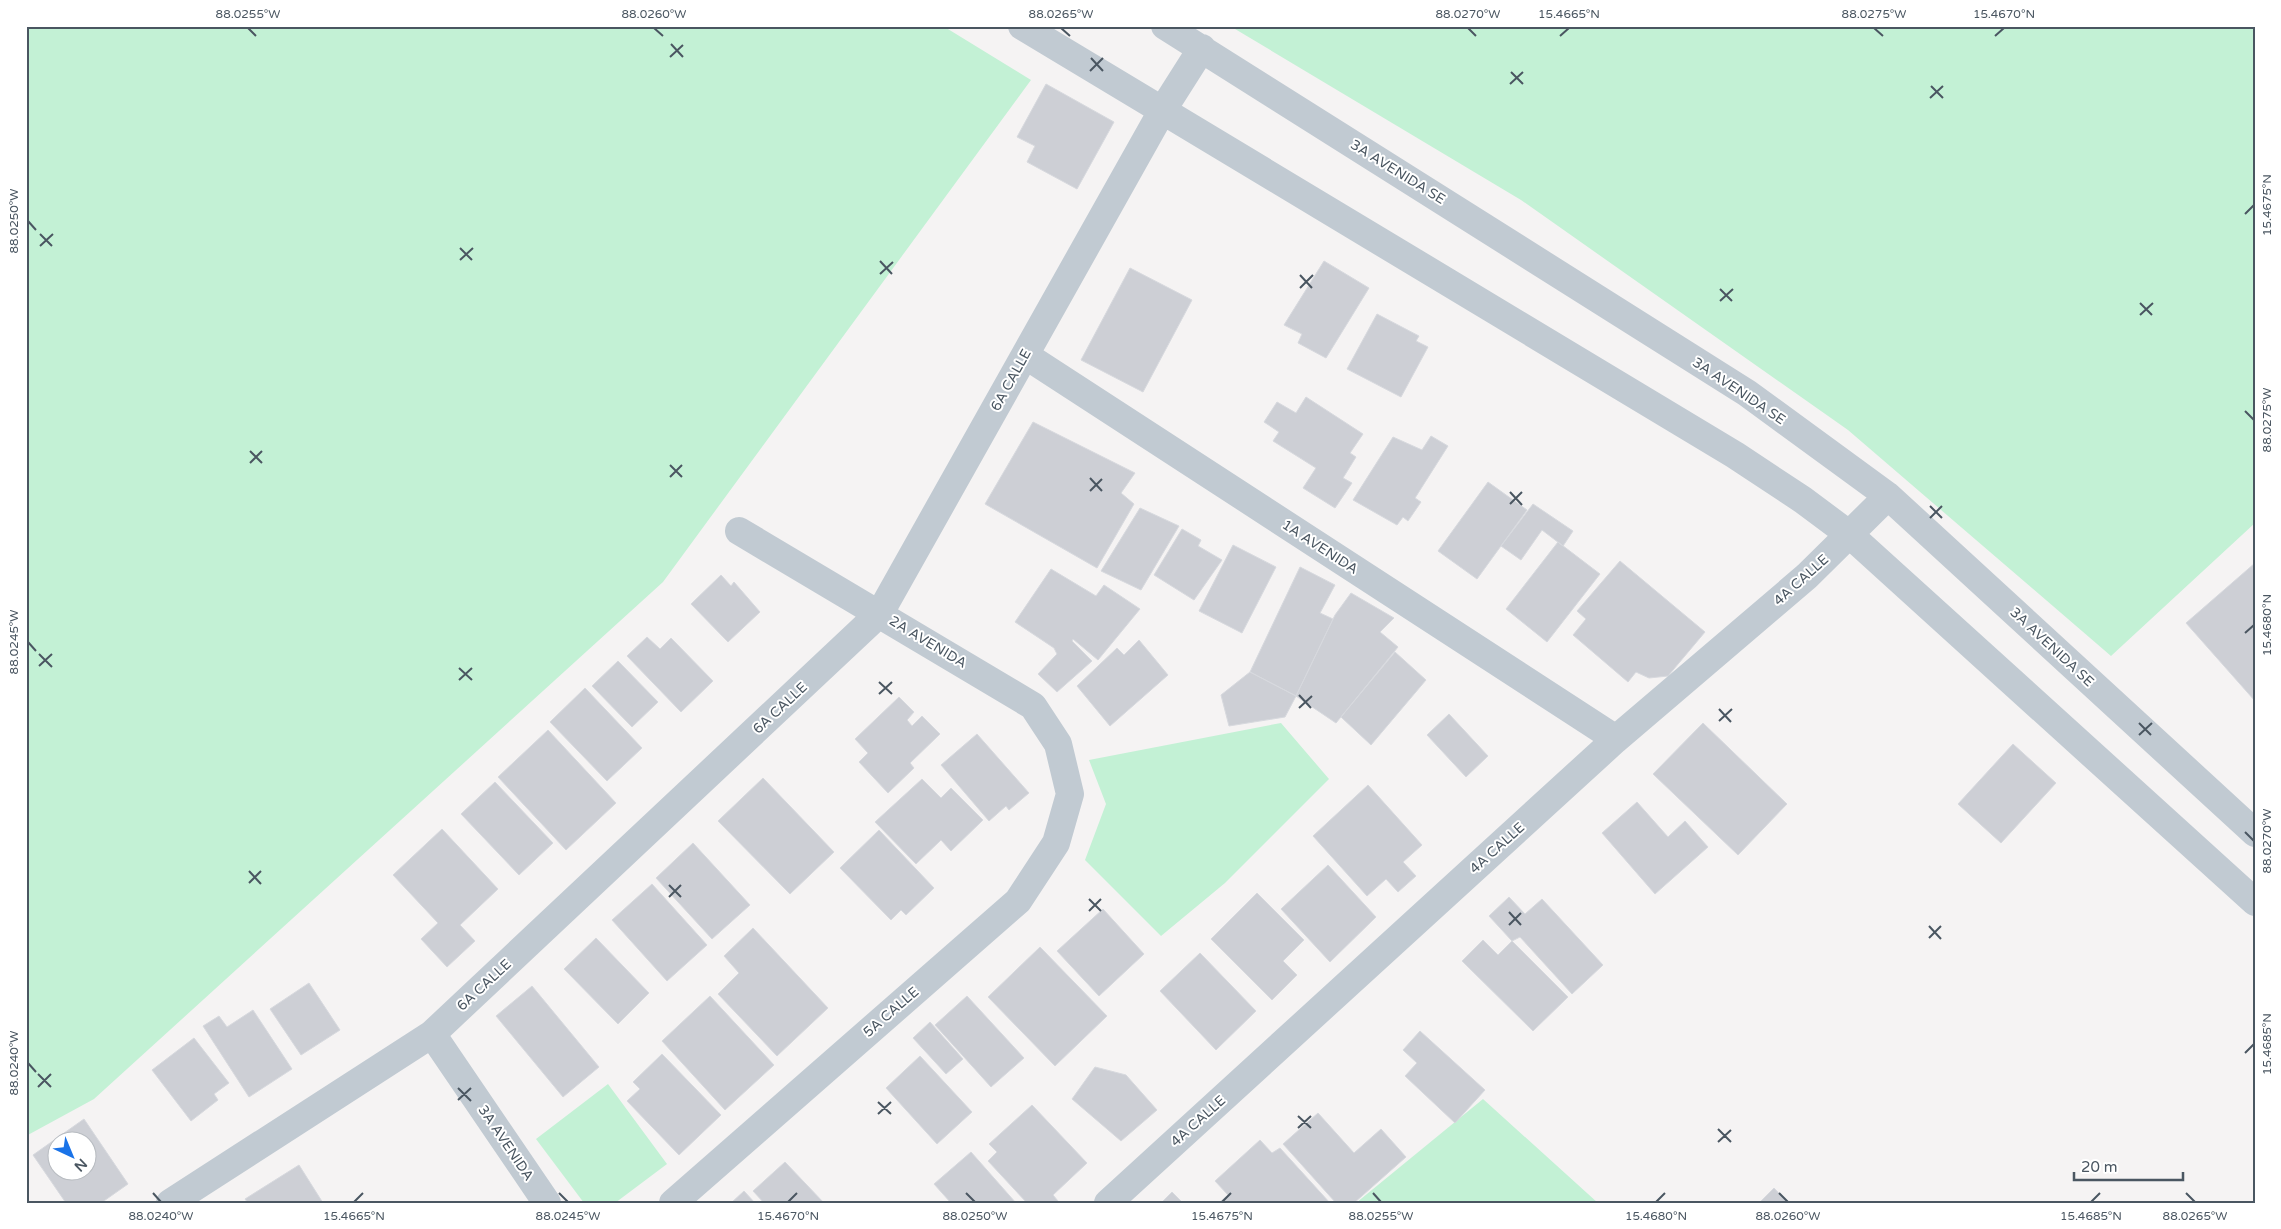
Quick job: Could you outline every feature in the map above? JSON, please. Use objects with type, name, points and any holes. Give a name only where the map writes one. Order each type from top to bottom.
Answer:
[{"type":"street","points":[[1022,26],[1735,455],[1803,500],[1850,535],[2255,902]]},
{"type":"street","name":"3A AVENIDA SE","points":[[1165,26],[1747,393],[1888,496],[2255,833]]},
{"type":"street","name":"6A CALLE","points":[[182,1200],[432,1034],[880,613],[1162,111],[1202,48]]},
{"type":"street","name":"1A AVENIDA","points":[[1025,355],[1616,739]]},
{"type":"street","name":"4A CALLE","points":[[1108,1203],[1616,739],[1807,576],[1888,496]]},
{"type":"street","name":"2A AVENIDA","points":[[739,531],[880,613],[1033,706],[1058,744],[1070,794]]},
{"type":"street","name":"5A CALLE","points":[[672,1203],[1018,901],[1056,844],[1070,794]]},
{"type":"street","name":"3A AVENIDA","points":[[432,1034],[547,1203]]},
{"type":"green space","points":[[26,26],[943,26],[1031,80],[663,582],[94,1099],[26,1136]]},
{"type":"green space","points":[[1230,26],[2255,26],[2255,523],[2111,656],[1848,430],[1521,200]]},
{"type":"green space","points":[[1281,723],[1329,779],[1225,883],[1161,936],[1085,860],[1106,804],[1089,760]]},
{"type":"green space","points":[[608,1084],[667,1164],[615,1203],[584,1203],[536,1139]]},
{"type":"green space","points":[[1483,1099],[1598,1203],[1356,1203]]},
{"type":"building","points":[[1046,84],[1114,122],[1077,189],[1027,162],[1035,146],[1017,137]]},
{"type":"building","points":[[1324,261],[1369,288],[1326,358],[1298,343],[1302,334],[1284,325]]},
{"type":"building","points":[[1130,268],[1192,300],[1143,392],[1081,360]]},
{"type":"building","points":[[1377,314],[1419,336],[1416,341],[1428,347],[1401,397],[1347,369]]},
{"type":"building","points":[[1306,397],[1363,434],[1350,453],[1356,457],[1343,478],[1352,483],[1335,508],[1303,488],[1316,468],[1273,441],[1279,432],[1264,422],[1277,402],[1296,413]]},
{"type":"building","points":[[1033,422],[1135,473],[1121,493],[1134,504],[1097,568],[985,504]]},
{"type":"building","points":[[1431,436],[1448,446],[1415,498],[1421,502],[1408,521],[1403,517],[1397,525],[1353,500],[1393,437],[1422,450]]},
{"type":"building","points":[[1488,482],[1527,510],[1477,579],[1438,551]]},
{"type":"building","points":[[1533,504],[1573,531],[1563,546],[1542,530],[1521,560],[1501,546]]},
{"type":"building","points":[[1140,508],[1179,526],[1141,590],[1101,571]]},
{"type":"building","points":[[1182,529],[1201,540],[1198,546],[1222,560],[1194,600],[1154,575]]},
{"type":"building","points":[[1558,542],[1600,574],[1547,642],[1506,609]]},
{"type":"building","points":[[1233,545],[1276,567],[1242,633],[1199,611]]},
{"type":"building","points":[[1620,561],[1705,632],[1668,676],[1649,678],[1636,672],[1628,682],[1573,635],[1586,619],[1577,611]]},
{"type":"building","points":[[2255,563],[2255,701],[2186,623]]},
{"type":"building","points":[[1300,567],[1335,585],[1320,613],[1333,619],[1296,696],[1250,672]]},
{"type":"building","points":[[1051,569],[1096,596],[1104,585],[1140,609],[1098,660],[1073,639],[1072,641],[1092,661],[1057,692],[1038,674],[1057,654],[1054,648],[1015,622]]},
{"type":"building","points":[[721,575],[731,586],[734,582],[760,612],[728,642],[691,604]]},
{"type":"building","points":[[1351,593],[1394,618],[1380,632],[1398,647],[1336,723],[1296,696],[1335,615]]},
{"type":"building","points":[[647,637],[660,649],[671,638],[713,681],[681,712],[627,656]]},
{"type":"building","points":[[1139,640],[1168,675],[1110,726],[1077,686],[1117,648],[1124,655]]},
{"type":"building","points":[[1395,652],[1426,680],[1371,745],[1341,717]]},
{"type":"building","points":[[618,661],[658,702],[632,727],[592,686]]},
{"type":"building","points":[[1250,672],[1296,696],[1285,717],[1229,726],[1221,695]]},
{"type":"building","points":[[585,688],[642,748],[607,781],[550,722]]},
{"type":"building","points":[[899,697],[914,712],[907,720],[912,726],[922,716],[940,734],[910,763],[914,768],[888,793],[859,762],[868,753],[855,739]]},
{"type":"building","points":[[1449,714],[1488,756],[1466,777],[1427,735]]},
{"type":"building","points":[[1703,723],[1787,804],[1738,855],[1653,774]]},
{"type":"building","points":[[548,730],[616,803],[566,850],[498,777]]},
{"type":"building","points":[[977,734],[1029,793],[1009,810],[1006,806],[989,821],[941,765]]},
{"type":"building","points":[[2013,744],[2056,783],[2001,843],[1958,804]]},
{"type":"building","points":[[763,778],[834,852],[790,894],[718,821]]},
{"type":"building","points":[[922,779],[941,798],[951,788],[983,820],[951,851],[941,840],[916,864],[875,822]]},
{"type":"building","points":[[495,782],[553,843],[519,875],[461,814]]},
{"type":"building","points":[[1368,785],[1422,845],[1403,862],[1416,876],[1398,892],[1386,879],[1367,896],[1313,836]]},
{"type":"building","points":[[1637,802],[1668,837],[1685,821],[1708,847],[1655,894],[1602,833]]},
{"type":"building","points":[[442,829],[498,889],[460,925],[475,941],[447,967],[421,939],[438,923],[393,875]]},
{"type":"building","points":[[879,830],[934,888],[906,915],[901,910],[891,920],[840,868]]},
{"type":"building","points":[[693,843],[750,905],[712,939],[656,878]]},
{"type":"building","points":[[1328,865],[1376,917],[1330,962],[1281,909]]},
{"type":"building","points":[[652,884],[707,945],[667,981],[612,920]]},
{"type":"building","points":[[1257,893],[1304,940],[1283,961],[1297,975],[1272,1000],[1211,939]]},
{"type":"building","points":[[1509,897],[1525,914],[1542,899],[1603,965],[1572,994],[1520,937],[1512,941],[1489,916]]},
{"type":"building","points":[[1103,909],[1144,954],[1099,996],[1057,951]]},
{"type":"building","points":[[753,928],[828,1008],[777,1056],[718,994],[739,973],[724,956]]},
{"type":"building","points":[[596,938],[649,993],[618,1024],[564,969]]},
{"type":"building","points":[[1483,940],[1498,955],[1512,941],[1568,997],[1533,1031],[1462,961]]},
{"type":"building","points":[[1040,947],[1107,1016],[1055,1066],[988,997]]},
{"type":"building","points":[[1200,953],[1256,1011],[1216,1050],[1160,991]]},
{"type":"building","points":[[309,983],[340,1030],[301,1055],[270,1009]]},
{"type":"building","points":[[532,986],[599,1067],[563,1097],[496,1016]]},
{"type":"building","points":[[710,996],[774,1065],[725,1110],[662,1041]]},
{"type":"building","points":[[967,996],[1024,1058],[991,1087],[935,1025]]},
{"type":"building","points":[[253,1010],[292,1069],[249,1097],[203,1026],[219,1016],[227,1027]]},
{"type":"building","points":[[930,1022],[963,1059],[946,1074],[913,1038]]},
{"type":"building","points":[[1420,1031],[1485,1090],[1455,1123],[1405,1076],[1417,1063],[1403,1050]]},
{"type":"building","points":[[194,1038],[229,1083],[214,1094],[218,1100],[191,1121],[152,1070]]},
{"type":"building","points":[[662,1054],[721,1115],[679,1155],[627,1101],[640,1089],[633,1082]]},
{"type":"building","points":[[920,1056],[972,1112],[937,1144],[886,1088]]},
{"type":"building","points":[[1095,1067],[1126,1075],[1157,1110],[1121,1141],[1072,1099]]},
{"type":"building","points":[[1032,1105],[1087,1163],[1053,1195],[1058,1201],[1056,1203],[1027,1203],[988,1161],[997,1152],[989,1144]]},
{"type":"building","points":[[1318,1113],[1354,1153],[1381,1129],[1406,1157],[1354,1203],[1336,1203],[1283,1144]]},
{"type":"building","points":[[84,1119],[93,1132],[66,1132]]},
{"type":"building","points":[[98,1140],[128,1184],[101,1203],[66,1203],[52,1182],[98,1182]]},
{"type":"building","points":[[1260,1140],[1272,1153],[1280,1148],[1330,1203],[1219,1203],[1228,1195],[1215,1181]]},
{"type":"building","points":[[48,1144],[48,1177],[33,1155]]},
{"type":"building","points":[[971,1152],[1016,1203],[951,1203],[934,1184]]},
{"type":"building","points":[[785,1162],[824,1203],[764,1203],[753,1191]]},
{"type":"building","points":[[299,1165],[323,1203],[248,1203],[245,1199]]},
{"type":"building","points":[[1774,1188],[1788,1203],[1759,1203]]},
{"type":"building","points":[[744,1191],[755,1203],[731,1203]]},
{"type":"building","points":[[1172,1192],[1183,1203],[1161,1203]]}]
